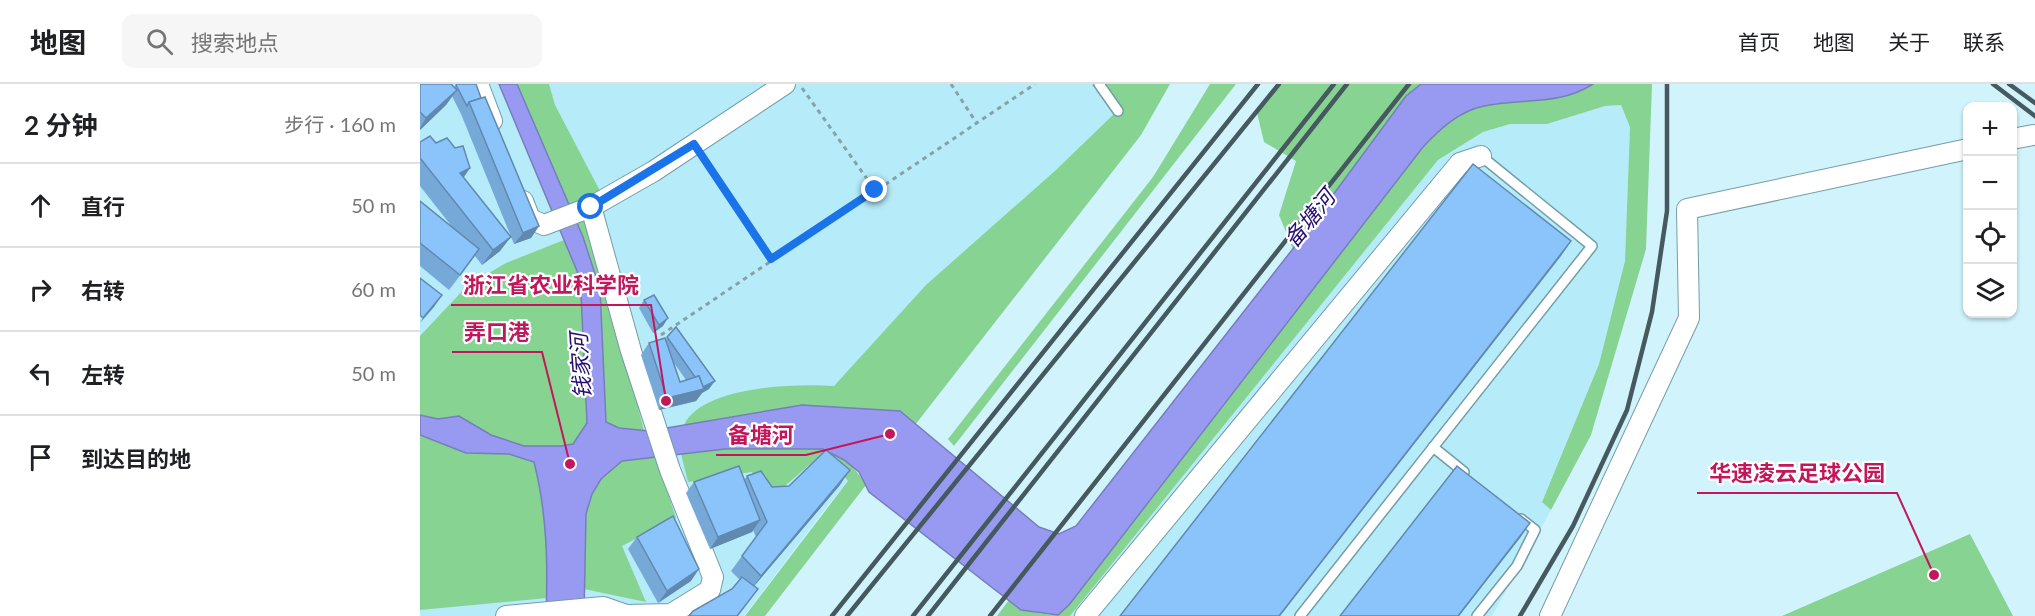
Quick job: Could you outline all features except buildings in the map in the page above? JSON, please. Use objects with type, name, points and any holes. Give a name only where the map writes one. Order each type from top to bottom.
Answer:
[{"type":"street","points":[[478,84],[498,136]]},
{"type":"street","points":[[518,188],[530,219],[544,225],[591,207],[694,144],[785,84]]},
{"type":"street","points":[[2017,138],[2033,135]]},
{"type":"street","points":[[1550,616],[1689,318],[1687,209],[1963,150]]},
{"type":"street","points":[[1085,616],[1460,163],[1481,156]]},
{"type":"street","points":[[506,616],[537,612],[612,611],[626,615],[671,614],[710,590],[713,577],[670,470],[622,324],[591,207]]},
{"type":"lane","points":[[1100,84],[1118,111]]},
{"type":"lane","points":[[1300,616],[1592,246],[1481,156]]},
{"type":"lane","points":[[1434,447],[1470,478]]},
{"type":"lane","points":[[1477,616],[1517,566],[1535,531],[1517,515]]},
{"type":"path","points":[[799,84],[875,190]]},
{"type":"path","points":[[951,84],[976,122]]},
{"type":"path","points":[[661,335],[771,259],[1035,84]]},
{"type":"path","points":[[694,144],[771,259]]},
{"type":"shaded area","points":[[420,84],[1144,84],[977,322],[822,513],[744,616],[420,616]]},
{"type":"shaded area","points":[[1621,105],[1630,127],[1625,261],[1599,364],[1542,501],[1551,510],[1492,616],[1070,616],[1438,160],[1483,132],[1510,124],[1547,124],[1605,106]]},
{"type":"green space","points":[[517,84],[549,84],[555,105],[600,191],[569,206]]},
{"type":"green space","points":[[1170,84],[1141,135],[915,425],[899,411],[854,410],[684,425],[694,412],[710,402],[729,395],[797,385],[834,386],[926,285],[1056,170],[1117,111],[1092,85]]},
{"type":"green space","points":[[1210,84],[1236,84],[954,446],[948,439],[1153,177]]},
{"type":"green space","points":[[1279,84],[1421,84],[1406,96],[1293,249],[1279,215],[1296,161],[1264,142],[1257,113]]},
{"type":"green space","points":[[1593,84],[1652,84],[1646,249],[1591,435],[1551,510],[1542,502],[1599,364],[1625,261],[1630,127],[1621,105],[1605,106],[1547,124],[1510,124],[1483,132],[1438,160],[1070,616],[997,616],[1009,600],[1026,610],[1051,615],[1058,615],[1069,605],[1423,147],[1443,127],[1458,116],[1475,108],[1554,99],[1580,91]]},
{"type":"green space","points":[[604,213],[628,307],[616,320],[644,431],[619,428],[606,422],[600,289],[577,223]]},
{"type":"green space","points":[[564,240],[577,271],[581,294],[587,423],[573,444],[524,446],[491,435],[459,416],[438,419],[420,415],[420,336],[467,286],[506,263]]},
{"type":"green space","points":[[420,435],[466,453],[509,454],[534,462],[545,530],[547,598],[420,610]]},
{"type":"green space","points":[[791,447],[824,449],[848,463],[866,485],[765,616],[745,616],[848,481],[837,468],[816,459],[778,492],[764,493],[752,472],[688,482],[681,454],[725,449]]},
{"type":"green space","points":[[656,457],[676,518],[622,546],[646,602],[584,589],[586,514],[592,494],[601,479],[622,461]]},
{"type":"green space","points":[[1970,534],[2013,616],[1782,616]]},
{"type":"water","points":[[499,84],[517,84],[583,237],[600,289],[606,422],[619,428],[649,431],[802,405],[900,411],[1039,527],[1059,534],[1076,526],[1299,241],[1406,96],[1421,84],[1593,84],[1567,96],[1554,99],[1475,108],[1443,127],[1429,140],[1069,605],[1058,615],[1021,610],[869,492],[859,472],[844,460],[823,449],[725,449],[622,461],[601,479],[592,494],[586,514],[584,616],[546,616],[546,539],[542,500],[534,462],[509,454],[466,453],[420,435],[420,415],[438,419],[459,416],[491,435],[524,446],[561,446],[573,444],[587,423],[581,294],[577,271]]},
{"type":"railway","points":[[832,616],[1258,84]]},
{"type":"railway","points":[[847,616],[1279,84]]},
{"type":"railway","points":[[913,616],[1334,84]]},
{"type":"railway","points":[[928,616],[1347,84]]},
{"type":"railway","points":[[990,616],[1409,84]]},
{"type":"railway","points":[[1520,616],[1573,526],[1627,410],[1652,312],[1667,211],[1667,84]]},
{"type":"railway","points":[[1993,84],[2035,116]]},
{"type":"railway","points":[[2009,84],[2035,103]]},
{"type":"place","name":"浙江省农业科学院","points":[[666,401]]},
{"type":"place","name":"备塘河","points":[[890,434]]},
{"type":"place","name":"弄口港","points":[[570,464]]},
{"type":"place","name":"华速凌云足球公园","points":[[1934,575]]},
{"type":"route","points":[[591,207],[654,171],[694,144],[771,259],[875,190]]},
{"type":"water label","name":"钱家河","points":[[580,366]]}]
